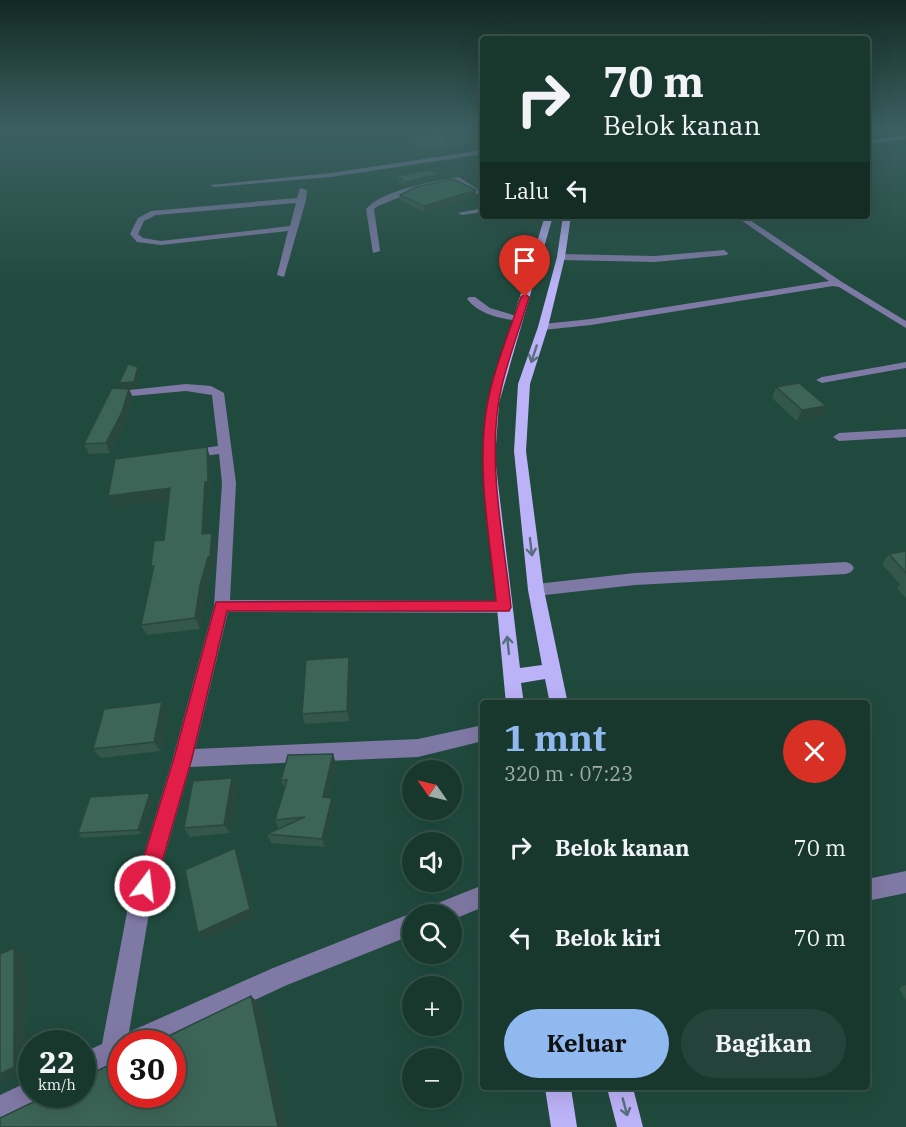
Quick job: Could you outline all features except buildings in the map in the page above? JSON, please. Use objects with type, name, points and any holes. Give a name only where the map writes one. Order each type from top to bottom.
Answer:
[{"type":"main road","points":[[515,700],[489,458],[490,426],[493,403],[548,219]]},
{"type":"main road","points":[[558,700],[536,590],[520,451],[524,384],[543,327],[561,256],[567,219]]},
{"type":"main road","points":[[512,677],[553,670]]},
{"type":"main road","points":[[558,1090],[564,1127]]},
{"type":"main road","points":[[621,1090],[630,1127]]},
{"type":"street","points":[[214,185],[245,183]]},
{"type":"street","points":[[281,274],[302,200],[304,183]]},
{"type":"street","points":[[376,251],[371,207],[430,183]]},
{"type":"street","points":[[294,228],[161,243],[140,240],[134,234],[141,220],[154,213],[302,200]]},
{"type":"street","points":[[462,213],[480,210]]},
{"type":"street","points":[[744,219],[839,284],[906,326]]},
{"type":"street","points":[[561,256],[655,259],[724,253]]},
{"type":"street","points":[[543,327],[591,322],[839,284]]},
{"type":"street","points":[[472,299],[477,306],[490,312],[518,318]]},
{"type":"street","points":[[822,380],[906,365]]},
{"type":"street","points":[[120,394],[196,388],[216,390],[219,393],[229,483],[222,606],[183,758],[139,908],[124,1030]]},
{"type":"street","points":[[839,437],[906,433]]},
{"type":"street","points":[[170,456],[226,449]]},
{"type":"street","points":[[536,590],[635,579],[846,568]]},
{"type":"street","points":[[222,606],[504,607]]},
{"type":"street","points":[[183,758],[418,748],[480,734]]},
{"type":"street","points":[[870,889],[906,882]]},
{"type":"street","points":[[462,904],[480,897]]},
{"type":"street","points":[[162,1030],[281,976],[402,928]]},
{"type":"street","points":[[0,1109],[18,1100]]},
{"type":"route","points":[[145,886],[183,758],[222,606],[504,607],[489,458],[490,426],[493,403],[525,297]]}]
